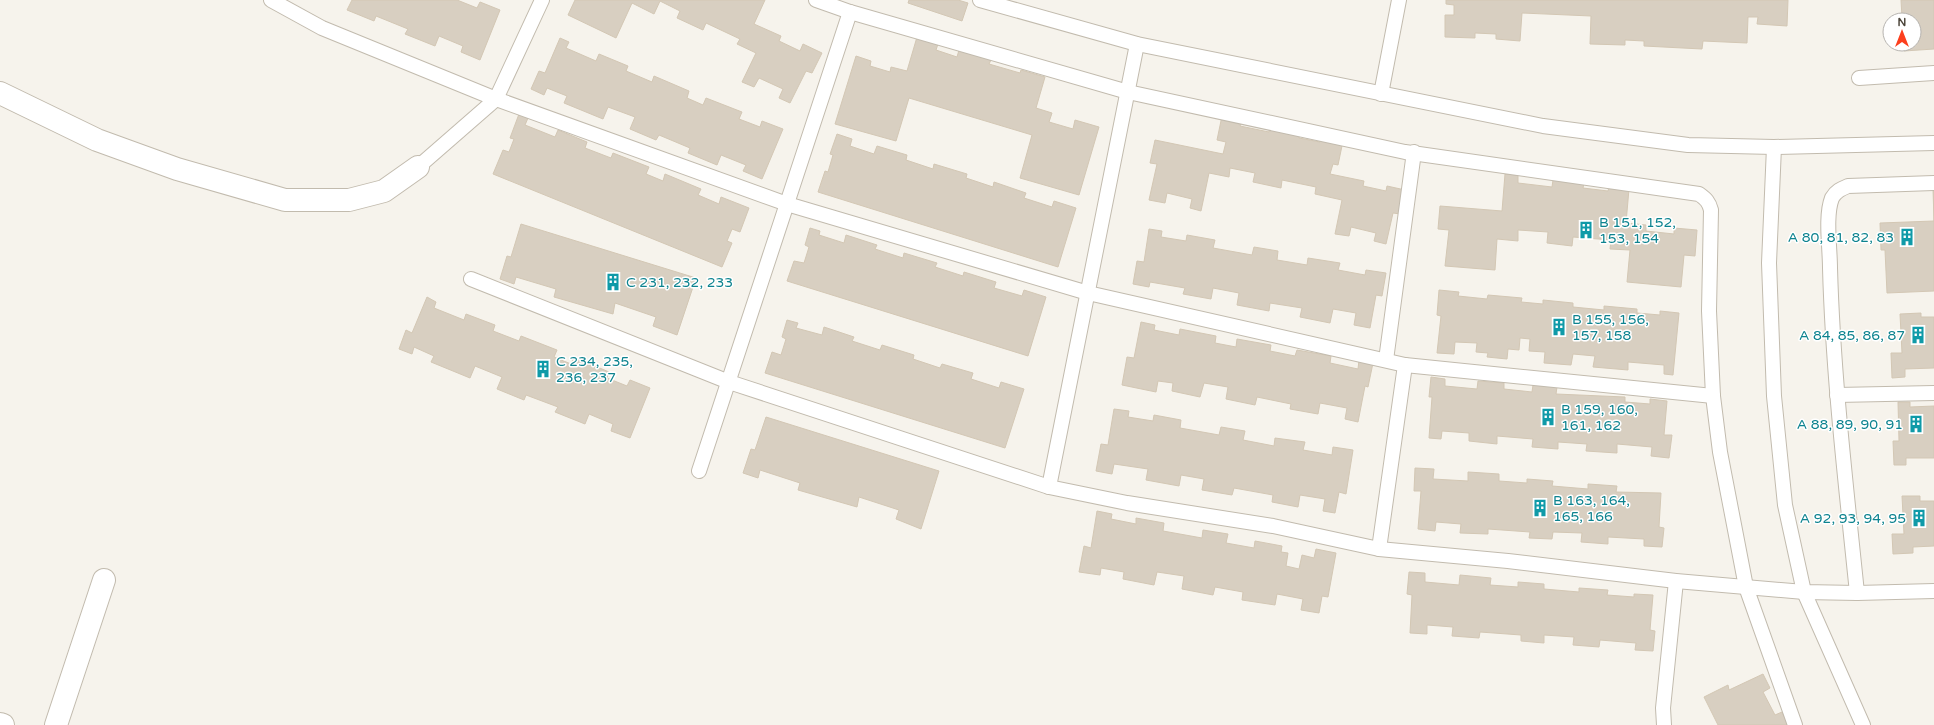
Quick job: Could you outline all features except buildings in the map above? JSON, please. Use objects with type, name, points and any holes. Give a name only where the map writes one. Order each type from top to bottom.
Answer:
[{"type":"street","points":[[0,93],[97,140],[177,169],[285,200],[349,200],[384,191],[418,167]]},
{"type":"street","points":[[56,725],[104,580]]},
{"type":"lane","points":[[271,0],[322,28],[496,99],[787,204],[1088,293],[1405,365],[1713,396]]},
{"type":"lane","points":[[418,167],[496,99],[542,0]]},
{"type":"lane","points":[[816,0],[850,12],[1128,92],[1414,152],[1699,194],[1705,198],[1709,202],[1712,210],[1709,311],[1713,396],[1720,452],[1746,587],[1795,725]]},
{"type":"lane","points":[[980,0],[1137,44],[1543,126],[1688,145],[1774,147],[1934,143]]},
{"type":"lane","points":[[1381,94],[1399,0]]},
{"type":"lane","points":[[699,471],[850,12]]},
{"type":"lane","points":[[1049,487],[1137,44]]},
{"type":"lane","points":[[1859,78],[1934,72]]},
{"type":"lane","points":[[1774,147],[1769,263],[1774,396],[1785,504],[1804,592],[1864,725]]},
{"type":"lane","points":[[1386,360],[1414,152]]},
{"type":"lane","points":[[1857,593],[1837,395],[1831,310],[1829,217],[1832,199],[1837,190],[1848,186],[1934,183]]},
{"type":"lane","points":[[471,279],[729,382],[1049,487],[1126,503],[1273,526],[1379,549],[1508,561],[1676,581],[1804,592],[1857,593],[1934,591]]},
{"type":"lane","points":[[1379,549],[1405,365]]},
{"type":"lane","points":[[1837,395],[1934,393]]},
{"type":"lane","points":[[1664,725],[1663,708],[1676,581]]},
{"type":"place","name":"B 151, 152, 153, 154","points":[[1586,230]]},
{"type":"place","name":"A 80, 81, 82, 83","points":[[1907,237]]},
{"type":"place","name":"C 231, 232, 233","points":[[613,282]]},
{"type":"place","name":"B 155, 156, 157, 158","points":[[1559,327]]},
{"type":"place","name":"A 84, 85, 86, 87","points":[[1918,335]]},
{"type":"place","name":"C 234, 235, 236, 237","points":[[543,369]]},
{"type":"place","name":"B 159, 160, 161, 162","points":[[1548,417]]},
{"type":"place","name":"A 88, 89, 90, 91","points":[[1916,424]]},
{"type":"place","name":"B 163, 164, 165, 166","points":[[1540,508]]},
{"type":"place","name":"A 92, 93, 94, 95","points":[[1919,518]]}]
